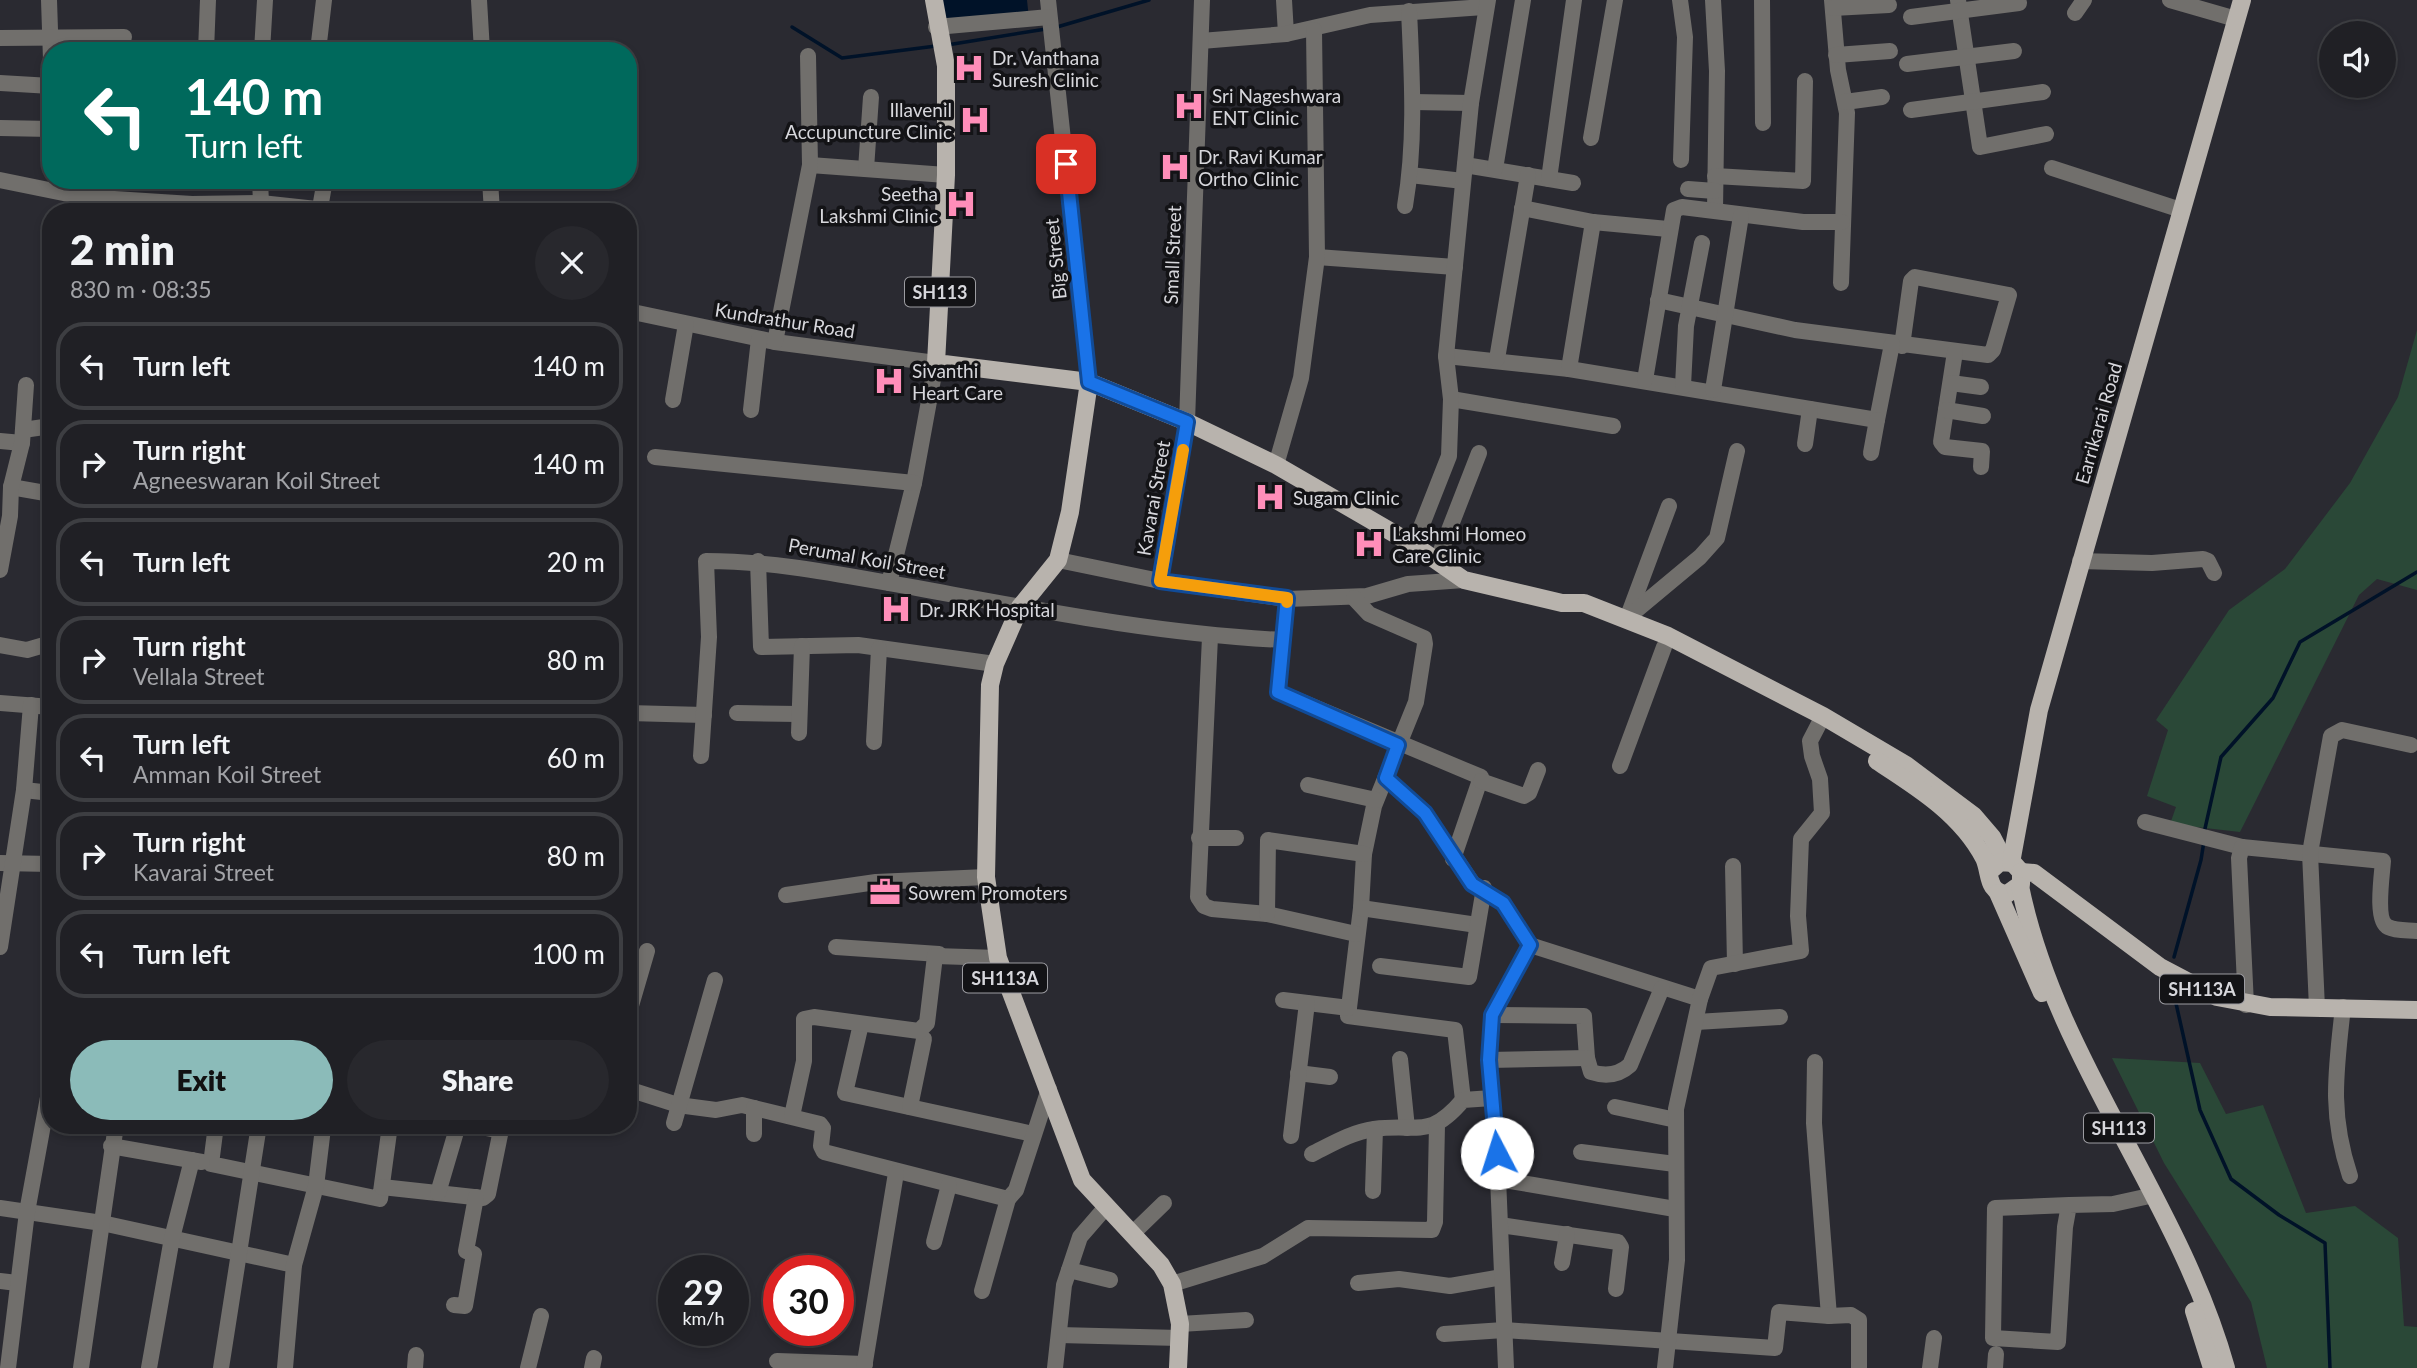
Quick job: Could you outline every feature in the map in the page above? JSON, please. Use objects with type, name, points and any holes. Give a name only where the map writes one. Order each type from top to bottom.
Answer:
[{"type":"main road","name":"SH113","points":[[934,0],[936,27],[946,66],[946,175],[936,363],[1089,382],[1187,422],[1276,466],[1414,545],[1464,580],[1562,603],[1584,603],[1906,765],[1974,816],[1992,837],[2010,871],[2032,938],[2066,1020],[2179,1268],[2212,1368]]},
{"type":"main road","name":"Earrikarai Road","points":[[2010,871],[2039,710],[2242,0]]},
{"type":"main road","name":"SH113A","points":[[1089,382],[1074,488],[1058,560],[1020,607],[995,664],[990,685],[986,877],[998,958],[1082,1180],[1161,1265],[1172,1284],[1180,1331],[1178,1368]]},
{"type":"main road","name":"SH113","points":[[1625,622],[1664,647],[1821,721]]},
{"type":"main road","name":"SH113","points":[[2010,871],[2013,893],[1998,892],[2070,1056],[2148,1196],[2185,1255],[2225,1368]]},
{"type":"main road","name":"SH113A","points":[[2010,871],[2034,873],[2160,967],[2217,997],[2246,1005],[2417,1010]]},
{"type":"street","points":[[49,0],[50,42]]},
{"type":"street","points":[[206,42],[208,0]]},
{"type":"street","points":[[263,42],[265,0]]},
{"type":"street","points":[[319,42],[324,0]]},
{"type":"street","points":[[479,0],[481,42]]},
{"type":"street","name":"Big Street","points":[[1048,0],[1089,382]]},
{"type":"street","points":[[1284,0],[1286,34]]},
{"type":"street","points":[[1495,169],[1523,0]]},
{"type":"street","points":[[1549,179],[1574,0]]},
{"type":"street","points":[[1591,138],[1615,0]]},
{"type":"street","points":[[1681,0],[1685,37],[1681,160]]},
{"type":"street","points":[[1713,0],[1717,71],[1715,210]]},
{"type":"street","points":[[1762,0],[1763,123]]},
{"type":"street","points":[[2169,0],[2236,19]]},
{"type":"street","name":"Small Street","points":[[1187,422],[1201,3]]},
{"type":"street","points":[[1911,17],[1959,5],[2019,3]]},
{"type":"street","points":[[1201,41],[1314,30],[1370,15],[1440,6],[1486,4],[1471,103],[1446,356],[1451,400],[1449,456],[1414,545]]},
{"type":"street","points":[[1841,283],[1847,113],[1836,55],[1832,4],[1889,5]]},
{"type":"street","points":[[1959,5],[1980,147],[2046,135]]},
{"type":"street","points":[[1405,206],[1410,175],[1413,102],[1409,11]]},
{"type":"street","points":[[936,27],[1049,17]]},
{"type":"street","points":[[1276,466],[1301,378],[1317,257],[1314,30]]},
{"type":"street","points":[[0,38],[50,37],[69,40],[124,37]]},
{"type":"street","points":[[1836,55],[1890,51]]},
{"type":"street","points":[[1907,64],[2014,51]]},
{"type":"street","points":[[775,342],[810,165],[808,56]]},
{"type":"street","points":[[1688,189],[1715,183],[1803,181],[1805,80]]},
{"type":"street","points":[[0,83],[42,85]]},
{"type":"street","points":[[1911,110],[2043,92]]},
{"type":"street","points":[[866,169],[871,97]]},
{"type":"street","points":[[1845,102],[1882,97]]},
{"type":"street","points":[[1413,102],[1471,103]]},
{"type":"street","points":[[0,128],[42,129]]},
{"type":"street","points":[[810,165],[946,175]]},
{"type":"street","points":[[1410,175],[1495,169],[1573,183]]},
{"type":"street","points":[[2052,169],[2181,210]]},
{"type":"street","points":[[1497,359],[1528,175]]},
{"type":"street","points":[[0,180],[42,184]]},
{"type":"street","points":[[64,189],[82,203]]},
{"type":"street","points":[[260,189],[261,203]]},
{"type":"street","points":[[1522,208],[1593,222],[1668,229]]},
{"type":"street","points":[[1644,380],[1668,229],[1677,208],[1715,210],[1741,216],[1803,222],[1842,222]]},
{"type":"street","points":[[1713,390],[1741,216]]},
{"type":"street","points":[[1569,369],[1593,222]]},
{"type":"street","points":[[1683,386],[1690,305],[1702,243]]},
{"type":"street","points":[[1317,257],[1455,267]]},
{"type":"street","points":[[1658,300],[1795,330],[1897,345],[1991,354],[2009,295],[1915,276],[1910,281],[1897,345],[1871,453]]},
{"type":"street","name":"Kundrathur Road","points":[[637,314],[775,342],[936,363]]},
{"type":"street","points":[[673,400],[686,324]]},
{"type":"street","points":[[751,410],[758,339]]},
{"type":"street","points":[[1955,352],[1943,446],[1982,452],[1981,467]]},
{"type":"street","points":[[1446,356],[1497,359],[1713,390],[1877,420]]},
{"type":"street","points":[[889,583],[914,483],[936,363]]},
{"type":"street","points":[[1951,383],[1981,387]]},
{"type":"street","points":[[0,570],[5,515],[23,436],[26,385]]},
{"type":"street","points":[[1451,400],[1613,426]]},
{"type":"street","points":[[1805,444],[1811,409]]},
{"type":"street","points":[[1946,410],[1983,416]]},
{"type":"street","name":"Kavarai Street","points":[[1160,581],[1187,422]]},
{"type":"street","points":[[0,441],[42,429]]},
{"type":"street","points":[[1625,622],[1717,538],[1737,452]]},
{"type":"street","points":[[1437,561],[1479,453]]},
{"type":"street","points":[[655,457],[914,483]]},
{"type":"street","points":[[11,486],[42,492]]},
{"type":"street","points":[[1625,622],[1669,506]]},
{"type":"street","points":[[2080,561],[2152,563],[2203,559],[2208,561],[2214,573]]},
{"type":"street","points":[[1058,560],[1160,581],[1287,598],[1354,597],[1408,584],[1464,580]]},
{"type":"street","name":"Perumal Koil Street","points":[[704,715],[709,637],[706,561],[758,561],[1210,637],[1282,640]]},
{"type":"street","points":[[758,561],[761,647],[858,645],[995,664]]},
{"type":"street","points":[[1354,597],[1369,614],[1424,638],[1424,662],[1416,702],[1377,800],[1364,854],[1361,908],[1348,1016],[1455,1030],[1463,1100]]},
{"type":"street","points":[[1287,598],[1278,692],[1398,745],[1478,775],[1481,781],[1524,796],[1529,793],[1538,770]]},
{"type":"street","points":[[1210,637],[1198,897],[1204,906],[1266,914],[1356,934]]},
{"type":"street","points":[[0,645],[36,649],[42,647]]},
{"type":"street","points":[[799,733],[802,646]]},
{"type":"street","points":[[1620,766],[1664,647]]},
{"type":"street","points":[[874,742],[879,649]]},
{"type":"street","points":[[0,703],[42,706]]},
{"type":"street","points":[[0,947],[6,863],[24,790],[31,705]]},
{"type":"street","points":[[637,713],[704,715],[701,756]]},
{"type":"street","points":[[737,713],[799,714]]},
{"type":"street","points":[[1665,1368],[1677,1260],[1676,1120],[1700,999],[1707,971],[1801,951],[1798,916],[1801,839],[1822,813],[1820,779],[1812,756],[1811,741],[1821,721]]},
{"type":"street","points":[[2317,1008],[2310,853],[2331,736],[2342,730],[2411,745]]},
{"type":"street","points":[[1386,778],[1425,813],[1472,884],[1484,888],[1503,903],[1530,945],[1700,999]]},
{"type":"street","points":[[1453,859],[1481,781]]},
{"type":"street","points":[[1308,785],[1377,800]]},
{"type":"street","points":[[24,790],[42,792]]},
{"type":"street","points":[[2145,822],[2242,847],[2383,861],[2380,917],[2385,926],[2391,929],[2417,931]]},
{"type":"street","points":[[1199,838],[1236,838]]},
{"type":"street","points":[[1266,914],[1268,840],[1364,854]]},
{"type":"street","points":[[2242,847],[2239,858],[2246,1005]]},
{"type":"street","points":[[6,863],[42,864]]},
{"type":"street","points":[[1733,866],[1735,964]]},
{"type":"street","points":[[786,895],[876,882],[986,877]]},
{"type":"street","points":[[1380,965],[1469,977],[1484,888]]},
{"type":"street","points":[[1361,908],[1477,925]]},
{"type":"street","points":[[1506,1368],[1498,1179],[1489,1060],[1492,1015],[1530,945]]},
{"type":"street","points":[[836,947],[998,958]]},
{"type":"street","points":[[637,985],[647,951]]},
{"type":"street","points":[[792,1116],[804,1061],[804,1019],[814,1017],[919,1031],[925,1028],[932,960],[939,954]]},
{"type":"street","points":[[674,1123],[715,980]]},
{"type":"street","points":[[1492,1015],[1584,1016],[1587,1058],[1591,1072],[1620,1073],[1630,1065],[1662,988]]},
{"type":"street","points":[[1283,1000],[1349,1008]]},
{"type":"street","points":[[1291,1136],[1307,1003]]},
{"type":"street","points":[[2343,1007],[2334,1091],[2338,1140],[2350,1176]]},
{"type":"street","points":[[1696,1022],[1780,1017]]},
{"type":"street","points":[[861,1024],[845,1093],[1033,1134]]},
{"type":"street","points":[[910,1107],[924,1039]]},
{"type":"street","points":[[1489,1060],[1587,1058]]},
{"type":"street","points":[[1400,1059],[1407,1128]]},
{"type":"street","points":[[1815,1062],[1814,1123],[1829,1317]]},
{"type":"street","points":[[1298,1073],[1330,1077]]},
{"type":"street","points":[[982,1291],[1008,1199],[1016,1190],[1049,1089]]},
{"type":"street","points":[[637,1092],[678,1105],[716,1110],[742,1105],[792,1116],[822,1125],[821,1146],[824,1152],[896,1173],[1008,1199]]},
{"type":"street","points":[[1312,1154],[1355,1133],[1437,1125],[1446,1120],[1463,1100],[1492,1098]]},
{"type":"street","points":[[1615,1107],[1676,1120]]},
{"type":"street","points":[[754,1108],[754,1133]]},
{"type":"street","points":[[1172,1284],[1263,1256],[1308,1228],[1432,1230],[1435,1222],[1437,1125]]},
{"type":"street","points":[[1373,1191],[1375,1129]]},
{"type":"street","points":[[8,1368],[5,1350],[42,1130]]},
{"type":"street","points":[[81,1368],[114,1134]]},
{"type":"street","points":[[211,1164],[215,1134]]},
{"type":"street","points":[[221,1368],[257,1134]]},
{"type":"street","points":[[285,1368],[294,1265],[316,1186],[322,1134]]},
{"type":"street","points":[[111,1146],[380,1199],[389,1134]]},
{"type":"street","points":[[438,1194],[455,1134]]},
{"type":"street","points":[[382,1187],[476,1197],[488,1194],[500,1134]]},
{"type":"street","points":[[1581,1152],[1675,1164]]},
{"type":"street","points":[[149,1368],[172,1238],[192,1160]]},
{"type":"street","points":[[776,1361],[864,1366],[896,1173]]},
{"type":"street","points":[[1498,1179],[1675,1209]]},
{"type":"street","points":[[934,1242],[949,1185]]},
{"type":"street","points":[[2069,1205],[2065,1227],[2058,1342],[1993,1338],[1995,1208],[2069,1205],[2113,1204],[2148,1196]]},
{"type":"street","points":[[454,1305],[465,1306],[474,1254],[466,1251],[476,1197]]},
{"type":"street","points":[[1132,1234],[1164,1203]]},
{"type":"street","points":[[1055,1368],[1064,1285],[1080,1237],[1106,1207]]},
{"type":"street","points":[[0,1208],[103,1223],[294,1265]]},
{"type":"street","points":[[1500,1225],[1621,1244],[1616,1289]]},
{"type":"street","points":[[1562,1264],[1567,1234]]},
{"type":"street","points":[[1069,1270],[1110,1280]]},
{"type":"street","points":[[1359,1283],[1399,1279],[1450,1286],[1502,1277]]},
{"type":"street","points":[[0,1281],[17,1283]]},
{"type":"street","points":[[1444,1334],[1504,1330],[1775,1348],[1777,1313],[1857,1316],[1859,1368]]},
{"type":"street","points":[[528,1368],[541,1316]]},
{"type":"street","points":[[1059,1335],[1180,1331],[1246,1320]]},
{"type":"street","points":[[1930,1368],[1934,1338]]},
{"type":"green space","points":[[2417,330],[2417,590],[2377,579],[2359,595],[2240,832],[2170,824],[2176,807],[2147,796],[2168,730],[2156,720],[2229,610],[2285,569],[2350,483],[2398,397]]},
{"type":"green space","points":[[2112,1058],[2200,1063],[2226,1114],[2263,1105],[2306,1213],[2355,1206],[2398,1238],[2404,1326],[2417,1327],[2417,1368],[2267,1368],[2251,1302],[2164,1163]]},
{"type":"water","points":[[941,0],[1027,0],[1029,19],[943,24]]},
{"type":"waterway","points":[[1057,27],[1149,0]]},
{"type":"waterway","points":[[792,27],[842,58],[936,46]]},
{"type":"waterway","points":[[947,45],[1046,29]]},
{"type":"waterway","points":[[2204,833],[2221,757],[2273,698],[2300,642],[2417,572]]},
{"type":"waterway","points":[[2174,957],[2204,841]]},
{"type":"waterway","points":[[2173,990],[2200,1110],[2231,1179],[2279,1215],[2325,1243],[2330,1368]]},
{"type":"slow traffic","points":[[1183,450],[1160,581],[1287,598],[1287,602]]},
{"type":"place","name":"Dr. Vanthana Suresh Clinic","points":[[969,68]]},
{"type":"place","name":"Sri Nageshwara ENT Clinic","points":[[1189,106]]},
{"type":"place","name":"Illavenil Accupuncture Clinic","points":[[975,120]]},
{"type":"place","name":"Dr. Ravi Kumar Ortho Clinic","points":[[1175,167]]},
{"type":"place","name":"Seetha Lakshmi Clinic","points":[[961,204]]},
{"type":"place","name":"Sivanthi Heart Care","points":[[889,381]]},
{"type":"place","name":"Sugam Clinic","points":[[1270,497]]},
{"type":"place","name":"Lakshmi Homeo Care Clinic","points":[[1369,544]]},
{"type":"place","name":"Dr. JRK Hospital","points":[[896,609]]},
{"type":"place","name":"Sowrem Promoters","points":[[885,892]]},
{"type":"route","points":[[1066,164],[1089,382],[1187,422],[1160,581],[1287,598],[1278,692],[1398,745],[1386,778],[1425,813],[1472,884],[1484,888],[1503,903],[1530,945],[1492,1015],[1489,1060],[1497,1153]]}]
